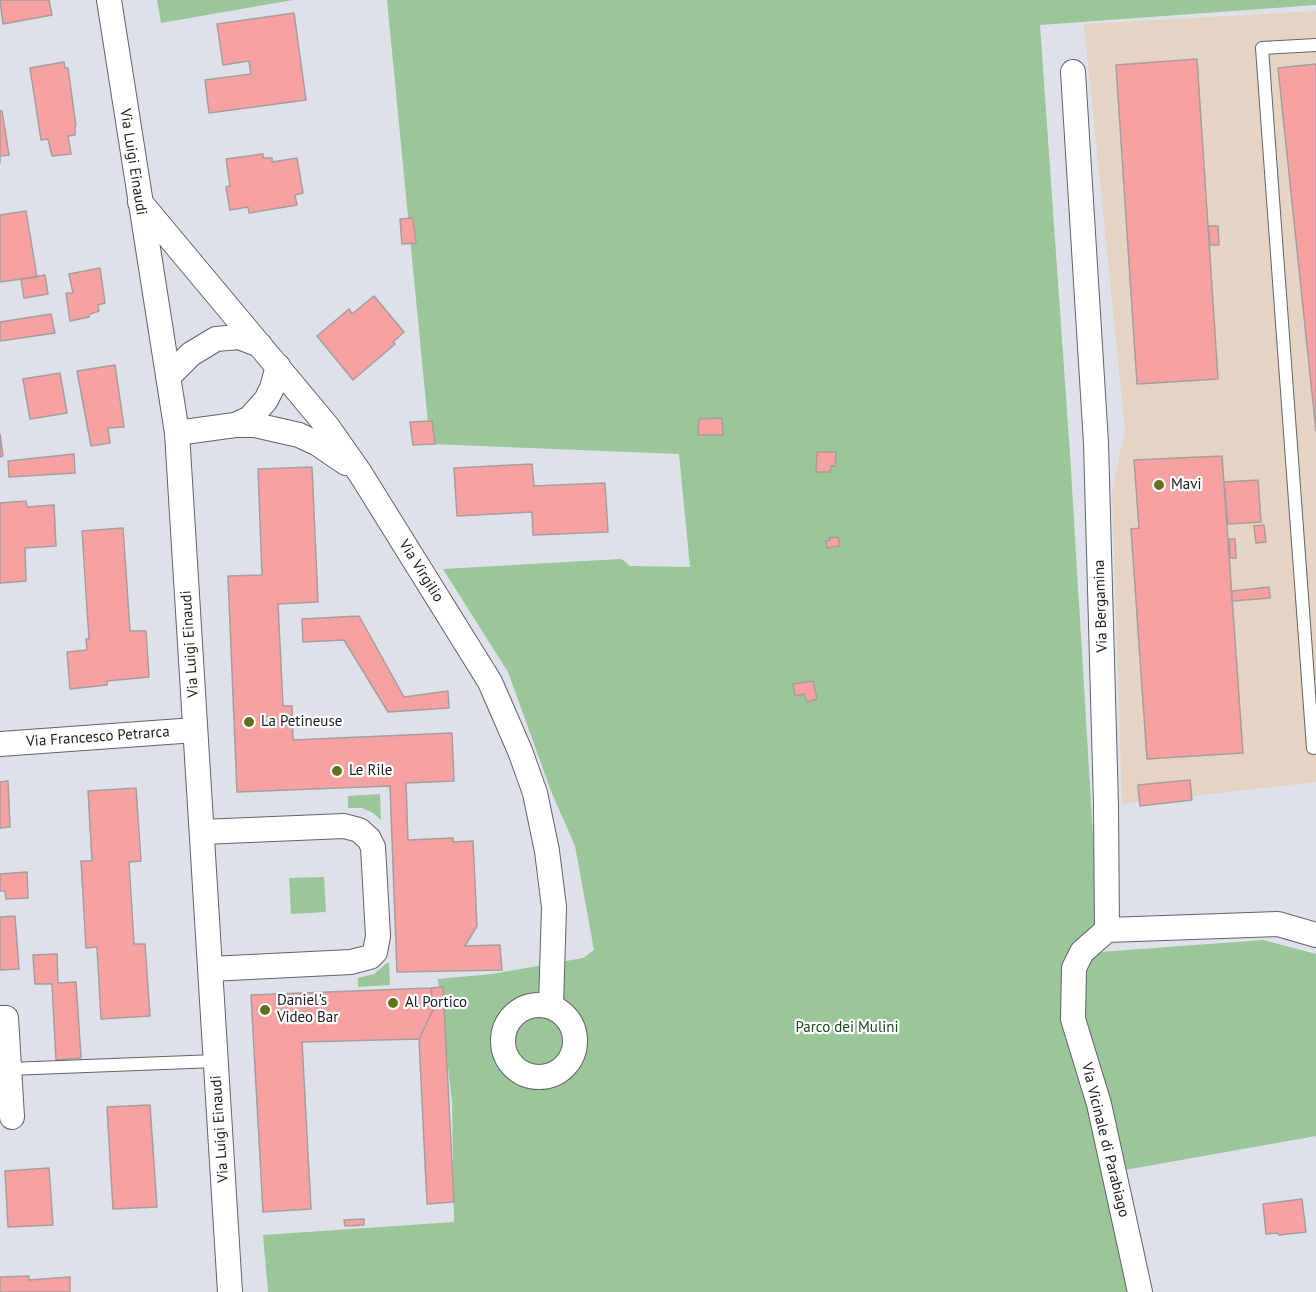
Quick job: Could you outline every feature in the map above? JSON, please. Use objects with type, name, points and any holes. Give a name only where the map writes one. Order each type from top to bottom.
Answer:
[{"type":"street","name":"Via Luigi Einaudi","points":[[109,0],[177,433],[230,1292]]},
{"type":"street","name":"Via Bergamina","points":[[1073,72],[1096,443],[1106,806],[1107,930]]},
{"type":"street","name":"Via Virgilio","points":[[139,201],[323,420],[360,473],[489,682],[524,761],[535,793],[547,851],[554,907],[551,1006]]},
{"type":"street","points":[[168,377],[191,354],[216,339],[238,337],[250,339],[260,345]]},
{"type":"street","points":[[235,425],[250,418],[266,400],[278,366]]},
{"type":"street","points":[[177,433],[235,425],[255,425],[299,435],[334,453],[360,473]]},
{"type":"street","name":"Via Francesco Petrarca","points":[[0,744],[195,730]]},
{"type":"street","points":[[202,832],[344,826],[359,830],[369,839],[373,847],[378,936],[375,952],[370,957],[351,962],[210,969]]},
{"type":"street","points":[[1107,930],[1278,924],[1316,935]]},
{"type":"street","name":"Via Vicinale di Parabiago","points":[[1107,930],[1083,952],[1074,968],[1073,1019],[1099,1104],[1140,1292]]},
{"type":"street","points":[[0,1018],[6,1018],[12,1117]]},
{"type":"lane","points":[[1313,748],[1262,48],[1316,45]]},
{"type":"lane","points":[[9,1069],[216,1061]]},
{"type":"shaded area","points":[[1316,11],[1316,782],[1122,804],[1112,492],[1125,430],[1084,24]]},
{"type":"green space","points":[[157,0],[293,0],[161,23]]},
{"type":"green space","name":"Parco dei Mulini","points":[[387,0],[1316,0],[1316,5],[1040,25],[1070,454],[1100,952],[1263,940],[1316,954],[1316,1136],[1108,1173],[1129,1292],[268,1292],[263,1235],[454,1222],[452,1102],[438,979],[492,974],[583,958],[594,950],[575,846],[551,791],[508,672],[443,569],[620,559],[630,566],[690,567],[679,454],[430,444]]},
{"type":"green space","points":[[380,794],[381,820],[362,808],[348,808],[348,796]]},
{"type":"green space","points":[[324,877],[326,912],[291,914],[289,878]]},
{"type":"green space","points":[[389,963],[390,985],[358,987],[358,978],[374,974]]},
{"type":"building","points":[[0,0],[49,0],[52,15],[3,24]]},
{"type":"building","points":[[294,13],[306,100],[209,113],[205,80],[251,74],[249,61],[223,65],[217,24]]},
{"type":"building","points":[[1197,59],[1218,379],[1137,384],[1116,65]]},
{"type":"building","points":[[64,62],[65,68],[68,68],[76,126],[75,135],[68,136],[71,154],[52,156],[48,139],[41,140],[30,68]]},
{"type":"building","points":[[1316,64],[1316,431],[1278,68]]},
{"type":"building","points":[[0,111],[2,111],[9,155],[0,156]]},
{"type":"building","points":[[263,154],[263,158],[272,158],[272,162],[297,158],[303,193],[295,195],[297,205],[249,213],[248,207],[230,210],[226,187],[230,186],[226,159]]},
{"type":"building","points":[[26,211],[37,277],[0,282],[0,215]]},
{"type":"building","points":[[413,218],[416,243],[402,244],[400,219]]},
{"type":"building","points":[[1208,226],[1218,226],[1219,245],[1210,245]]},
{"type":"building","points":[[100,268],[105,303],[98,305],[99,311],[90,314],[89,317],[70,321],[66,293],[73,293],[69,274]]},
{"type":"building","points":[[45,275],[48,294],[24,298],[21,279]]},
{"type":"building","points":[[374,296],[404,332],[393,342],[395,344],[353,380],[317,336],[349,309],[352,314]]},
{"type":"building","points":[[51,314],[55,333],[0,341],[0,322]]},
{"type":"building","points":[[115,365],[124,427],[108,428],[110,443],[91,446],[77,371]]},
{"type":"building","points":[[60,373],[67,413],[30,419],[23,379]]},
{"type":"building","points":[[722,418],[723,435],[698,435],[699,419]]},
{"type":"building","points":[[432,421],[435,444],[413,445],[410,422]]},
{"type":"building","points":[[0,434],[3,456],[0,457]]},
{"type":"building","points":[[817,452],[836,452],[835,466],[831,466],[830,472],[816,472]]},
{"type":"building","points":[[74,454],[75,473],[9,477],[8,461]]},
{"type":"building","points":[[1222,456],[1243,753],[1147,759],[1131,529],[1139,528],[1134,460]]},
{"type":"building","points":[[532,464],[534,486],[605,483],[608,532],[533,535],[532,512],[457,516],[454,468]]},
{"type":"building","points":[[312,467],[318,602],[278,604],[283,706],[292,706],[293,740],[452,733],[454,781],[406,783],[408,840],[453,838],[453,842],[473,841],[477,926],[465,946],[500,945],[502,970],[397,972],[390,786],[237,792],[228,576],[262,575],[258,469]]},
{"type":"building","points":[[1258,480],[1261,522],[1228,524],[1224,482]]},
{"type":"building","points":[[26,501],[27,507],[54,505],[56,546],[25,548],[26,581],[0,583],[0,503]]},
{"type":"building","points":[[1264,525],[1266,542],[1256,543],[1254,526]]},
{"type":"building","points":[[123,528],[130,631],[146,631],[149,677],[107,681],[107,685],[70,689],[67,652],[87,650],[86,639],[89,639],[82,531]]},
{"type":"building","points":[[838,537],[840,546],[827,548],[826,541],[830,540],[829,538]]},
{"type":"building","points":[[1229,539],[1235,539],[1236,558],[1230,558]]},
{"type":"building","points":[[1269,587],[1270,598],[1232,601],[1232,591]]},
{"type":"building","points":[[359,616],[404,697],[448,691],[449,708],[388,712],[344,640],[303,642],[302,619]]},
{"type":"building","points":[[813,681],[817,699],[807,702],[804,694],[795,696],[793,684]]},
{"type":"building","points":[[1190,780],[1192,800],[1140,806],[1138,785]]},
{"type":"building","points":[[8,781],[10,827],[0,828],[0,782]]},
{"type":"building","points":[[136,788],[141,861],[129,862],[134,944],[145,944],[150,1016],[101,1019],[97,947],[86,948],[81,861],[92,861],[88,791]]},
{"type":"building","points":[[27,872],[28,898],[6,899],[5,891],[0,891],[0,874]]},
{"type":"building","points":[[15,916],[19,969],[0,970],[0,917]]},
{"type":"building","points":[[57,954],[58,983],[76,982],[81,1058],[56,1060],[52,984],[35,984],[33,955]]},
{"type":"building","points":[[443,987],[454,1202],[427,1204],[419,1039],[433,1010],[431,988]]},
{"type":"building","points":[[431,988],[433,1010],[419,1039],[302,1042],[311,1209],[263,1212],[251,995]]},
{"type":"building","points":[[150,1105],[157,1207],[113,1209],[107,1107]]},
{"type":"building","points":[[49,1168],[53,1225],[8,1227],[5,1171]]},
{"type":"building","points":[[1302,1199],[1306,1232],[1266,1234],[1263,1204]]},
{"type":"building","points":[[364,1219],[364,1225],[345,1226],[344,1220]]},
{"type":"building","points":[[29,1276],[29,1280],[70,1277],[70,1292],[0,1292],[0,1277]]},
{"type":"place","name":"Mavi","points":[[1159,485]]},
{"type":"place","name":"La Petineuse","points":[[249,722]]},
{"type":"place","name":"Le Rile","points":[[337,771]]},
{"type":"place","name":"Al Portico","points":[[393,1003]]},
{"type":"place","name":"Daniel's Video Bar","points":[[265,1010]]}]
